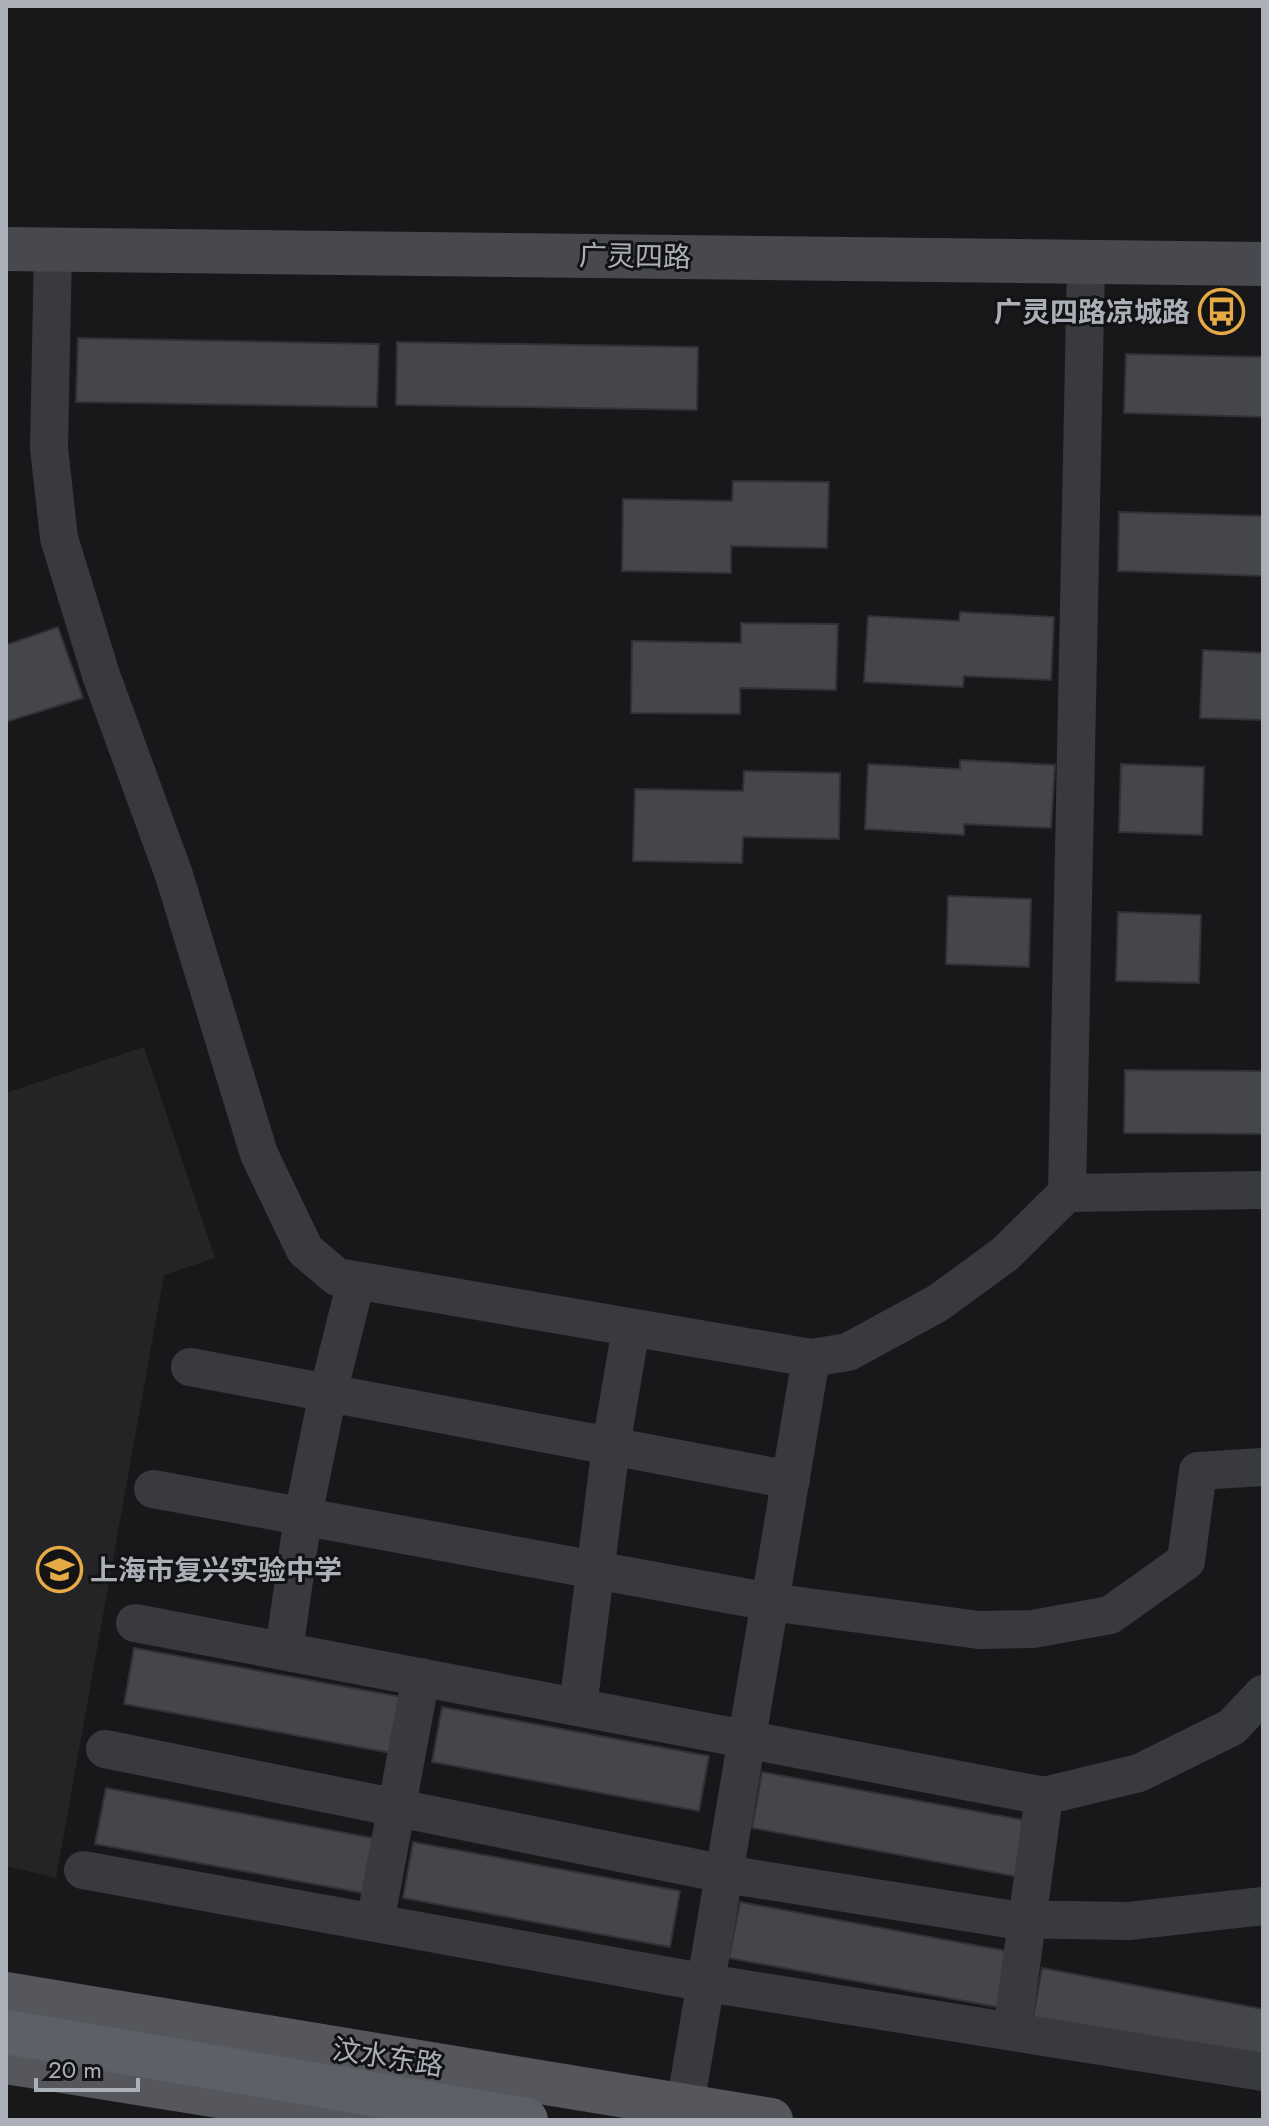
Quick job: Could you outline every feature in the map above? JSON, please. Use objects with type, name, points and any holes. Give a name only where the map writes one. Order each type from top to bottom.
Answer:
[{"type":"highway","points":[[6,2032],[526,2120]]},
{"type":"main road","name":"广灵四路","points":[[6,249],[1263,264]]},
{"type":"main road","name":"汶水东路","points":[[6,1994],[771,2120]]},
{"type":"main road","points":[[6,2044],[69,2071]]},
{"type":"main road","points":[[6,2062],[369,2120]]},
{"type":"street","points":[[53,249],[49,448],[59,538],[101,675],[174,875],[259,1154],[305,1250],[337,1277],[811,1358],[848,1352],[938,1303],[1005,1254],[1067,1193],[1263,1190]]},
{"type":"street","points":[[1067,1193],[1086,262]]},
{"type":"street","points":[[284,1651],[303,1516],[328,1393],[356,1281]]},
{"type":"street","points":[[578,1707],[611,1446],[631,1328]]},
{"type":"street","points":[[685,2106],[811,1358]]},
{"type":"street","points":[[190,1367],[791,1480]]},
{"type":"street","points":[[153,1489],[770,1602],[979,1630],[1033,1629],[1110,1615],[1186,1561],[1198,1471],[1263,1467]]},
{"type":"street","points":[[135,1623],[1044,1796],[1139,1773],[1232,1727],[1263,1694]]},
{"type":"street","points":[[375,1923],[421,1677]]},
{"type":"street","points":[[105,1749],[725,1874],[1008,1919],[1129,1921],[1263,1906]]},
{"type":"street","points":[[1012,2032],[1044,1796]]},
{"type":"street","points":[[83,1870],[707,1983],[1263,2072]]},
{"type":"shaded area","name":"上海市复兴实验中学","points":[[144,1047],[215,1258],[164,1275],[56,1878],[6,1866],[6,1093]]},
{"type":"building","points":[[78,338],[379,344],[377,407],[76,402]]},
{"type":"building","points":[[397,342],[698,347],[697,410],[396,405]]},
{"type":"building","points":[[1126,354],[1263,357],[1263,417],[1124,413]]},
{"type":"building","points":[[733,481],[829,482],[827,548],[731,546],[731,573],[622,571],[623,499],[732,501]]},
{"type":"building","points":[[1119,512],[1263,516],[1263,576],[1118,571]]},
{"type":"building","points":[[960,612],[1054,617],[1051,680],[964,676],[963,687],[864,682],[868,616],[959,621]]},
{"type":"building","points":[[741,623],[838,624],[836,690],[740,688],[740,714],[631,713],[632,641],[741,643]]},
{"type":"building","points":[[58,627],[83,698],[6,722],[6,645]]},
{"type":"building","points":[[1203,650],[1263,653],[1263,720],[1200,718]]},
{"type":"building","points":[[960,760],[1055,765],[1051,828],[964,824],[964,835],[865,829],[868,764],[960,769]]},
{"type":"building","points":[[1121,764],[1204,767],[1202,835],[1119,832]]},
{"type":"building","points":[[744,771],[840,773],[839,839],[743,837],[742,863],[633,861],[635,789],[743,791]]},
{"type":"building","points":[[948,896],[1031,899],[1029,967],[946,964]]},
{"type":"building","points":[[1118,912],[1201,915],[1199,983],[1116,981]]},
{"type":"building","points":[[1125,1070],[1263,1071],[1263,1134],[1124,1133]]},
{"type":"building","points":[[134,1648],[402,1697],[391,1753],[124,1704]]},
{"type":"building","points":[[442,1707],[709,1756],[699,1811],[432,1762]]},
{"type":"building","points":[[762,1772],[1029,1821],[1019,1877],[752,1828]]},
{"type":"building","points":[[106,1788],[373,1838],[363,1893],[95,1844]]},
{"type":"building","points":[[413,1842],[680,1891],[670,1947],[403,1898]]},
{"type":"building","points":[[740,1902],[1007,1951],[997,2007],[729,1958]]},
{"type":"building","points":[[1042,1968],[1263,2009],[1263,2066],[1032,2024]]},
{"type":"place","name":"广灵四路凉城路","points":[[1221,312]]},
{"type":"place","name":"上海市复兴实验中学","points":[[59,1570]]}]
